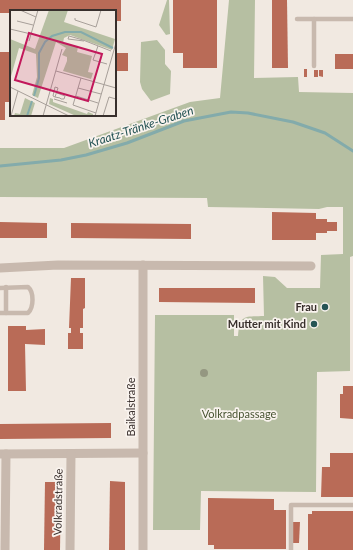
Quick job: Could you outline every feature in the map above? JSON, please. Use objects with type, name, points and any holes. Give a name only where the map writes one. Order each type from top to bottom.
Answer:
[{"type":"street","points":[[0,268],[58,264],[311,266]]},
{"type":"street","name":"Baikalstraße","points":[[143,265],[143,550]]},
{"type":"street","name":"Volkradstraße","points":[[5,550],[3,454],[143,453]]},
{"type":"street","name":"Volkradstraße","points":[[70,550],[71,454]]},
{"type":"lane","points":[[297,19],[353,19]]},
{"type":"lane","points":[[314,19],[314,66]]},
{"type":"lane","points":[[0,313],[6,313],[28,313],[32,308],[32,292],[28,287],[3,288],[6,313]]},
{"type":"lane","points":[[291,550],[290,504],[353,505]]},
{"type":"green space","points":[[167,0],[169,0],[170,34],[166,35],[159,25]]},
{"type":"green space","name":"Volkradpassage","points":[[229,0],[255,0],[254,78],[298,77],[299,92],[353,93],[353,256],[350,257],[350,371],[317,372],[316,492],[201,491],[200,530],[153,530],[155,315],[234,315],[234,336],[238,336],[240,324],[244,318],[264,316],[263,276],[275,277],[287,288],[320,288],[321,255],[343,254],[343,207],[327,207],[319,209],[208,207],[207,198],[0,197],[0,148],[64,148],[190,102],[220,98]]},
{"type":"green space","points":[[157,40],[165,50],[165,64],[171,71],[170,94],[151,101],[142,89],[140,82],[141,42]]},
{"type":"building","points":[[0,0],[121,0],[121,21],[116,21],[116,10],[10,10],[10,13],[0,13]]},
{"type":"building","points":[[173,0],[217,0],[217,68],[183,68],[183,53],[173,53]]},
{"type":"building","points":[[272,0],[287,0],[288,68],[272,68]]},
{"type":"building","points":[[0,52],[10,52],[10,102],[5,102],[5,120],[0,120]]},
{"type":"building","points":[[116,53],[128,53],[128,71],[116,71]]},
{"type":"building","points":[[335,54],[353,54],[353,69],[335,69]]},
{"type":"building","points":[[304,69],[307,69],[307,77],[304,77]]},
{"type":"building","points":[[314,70],[318,70],[318,77],[314,77]]},
{"type":"building","points":[[319,70],[323,70],[323,77],[319,76]]},
{"type":"building","points":[[272,212],[316,213],[316,219],[327,219],[327,222],[337,222],[337,231],[316,233],[316,240],[272,240]]},
{"type":"building","points":[[0,222],[47,223],[47,238],[0,238]]},
{"type":"building","points":[[71,223],[191,224],[191,239],[71,238]]},
{"type":"building","points":[[71,278],[85,278],[83,328],[80,328],[80,333],[83,333],[83,349],[68,349],[68,333],[71,333],[71,328],[69,328]]},
{"type":"building","points":[[159,288],[255,288],[255,303],[159,302]]},
{"type":"building","points":[[8,326],[26,326],[26,330],[45,329],[45,345],[25,344],[26,391],[8,391]]},
{"type":"building","points":[[343,386],[353,386],[353,419],[340,418],[340,394],[343,394]]},
{"type":"building","points":[[111,423],[111,438],[0,439],[0,424]]},
{"type":"building","points":[[330,453],[353,453],[353,497],[321,497],[322,467],[330,467]]},
{"type":"building","points":[[110,481],[125,482],[125,550],[109,550]]},
{"type":"building","points":[[45,482],[61,482],[60,550],[44,550]]},
{"type":"building","points":[[208,498],[274,499],[274,510],[286,510],[286,549],[214,549],[214,545],[208,545]]},
{"type":"building","points":[[312,511],[353,511],[353,550],[308,550],[308,514],[312,514]]},
{"type":"building","points":[[293,522],[300,522],[299,543],[293,543]]},
{"type":"waterway","name":"Kraatz-Tränke-Graben","points":[[0,166],[61,160],[86,155],[127,143],[184,121],[231,112],[248,113],[293,122],[325,133],[353,151]]},
{"type":"place","name":"Frau","points":[[325,307]]},
{"type":"place","name":"Mutter mit Kind","points":[[314,324]]}]
